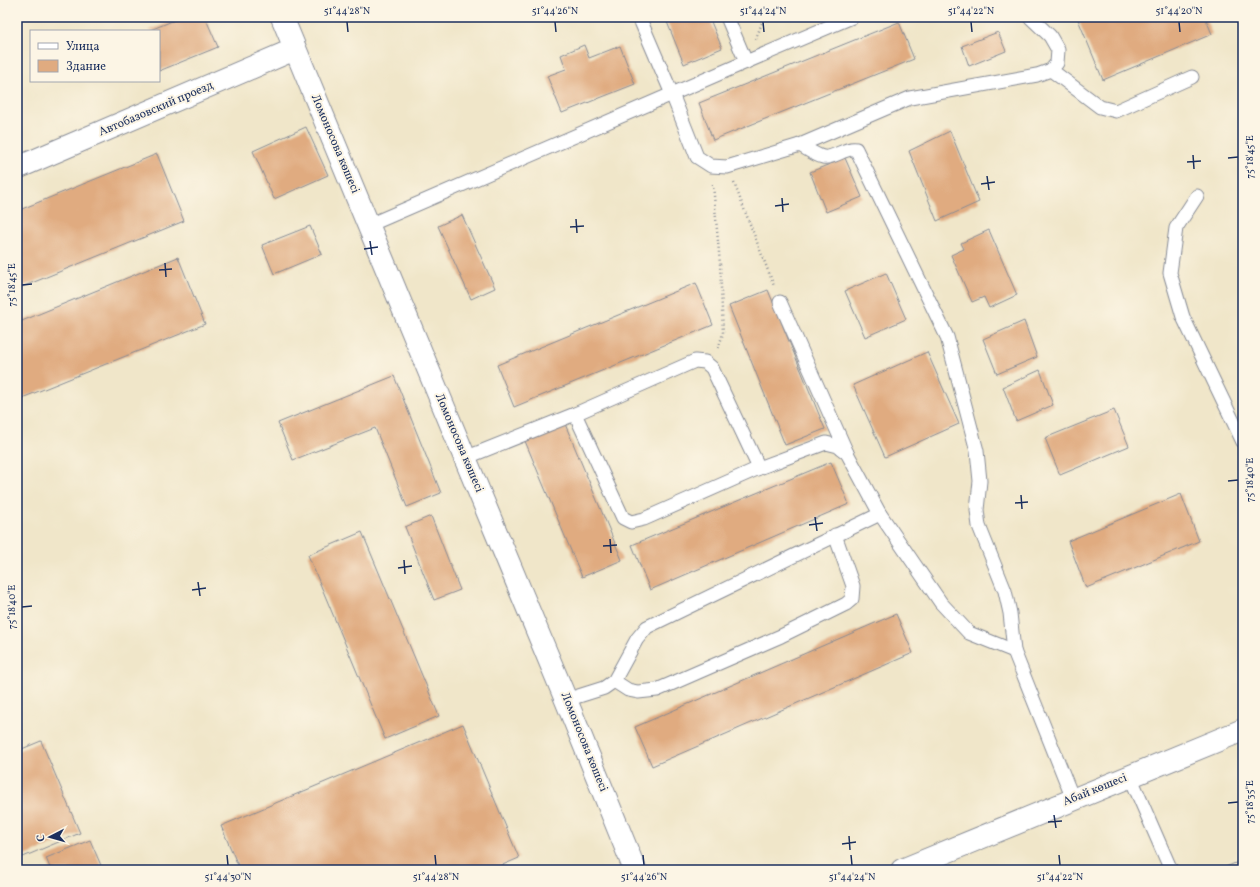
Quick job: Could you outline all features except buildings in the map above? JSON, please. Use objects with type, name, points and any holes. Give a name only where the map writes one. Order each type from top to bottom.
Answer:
[{"type":"street","name":"Ломоносова көшесі","points":[[282,17],[566,700],[635,870]]},
{"type":"street","name":"Автобазовский проезд","points":[[17,168],[295,49]]},
{"type":"street","name":"Абай көшесі","points":[[902,870],[1243,730]]},
{"type":"lane","points":[[638,17],[672,94],[697,157],[711,166],[727,166],[800,145],[910,98],[1037,75],[1051,70],[1057,63],[1058,50],[1050,36],[1030,17]]},
{"type":"lane","points":[[727,17],[746,62]]},
{"type":"lane","points":[[369,225],[852,17]]},
{"type":"lane","points":[[1051,70],[1100,107],[1116,111],[1192,77]]},
{"type":"lane","points":[[800,145],[822,156],[828,156],[852,148],[856,149],[947,337],[977,451],[980,480],[977,510],[979,526],[1005,591],[1010,613],[1014,651],[1073,799]]},
{"type":"lane","points":[[1197,196],[1176,228],[1170,273],[1182,317],[1243,442]]},
{"type":"lane","points":[[780,302],[847,453],[880,514],[941,603],[961,624],[970,633],[1014,651]]},
{"type":"lane","points":[[465,458],[575,414],[695,361],[705,362],[712,368],[759,468]]},
{"type":"lane","points":[[575,414],[623,518],[631,522],[644,519],[759,468],[826,443],[838,446],[847,453]]},
{"type":"lane","points":[[566,700],[604,688],[614,681],[637,640],[647,627],[880,514]]},
{"type":"lane","points":[[614,681],[628,690],[638,692],[658,690],[781,636],[846,604],[852,599],[854,586],[835,535]]},
{"type":"lane","points":[[1130,776],[1171,870]]},
{"type":"path","points":[[711,166],[720,264],[723,333],[712,368]]},
{"type":"path","points":[[727,166],[780,302]]}]
